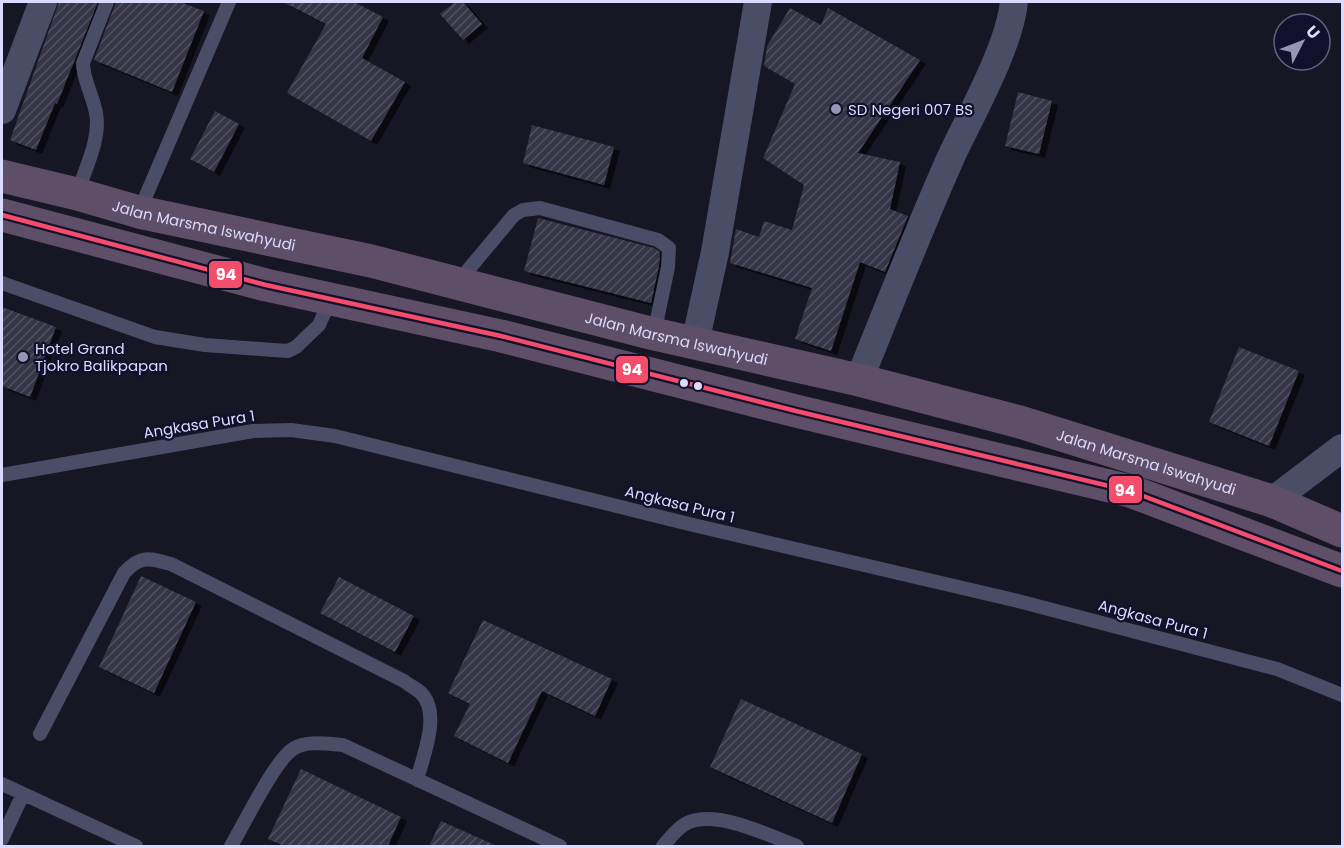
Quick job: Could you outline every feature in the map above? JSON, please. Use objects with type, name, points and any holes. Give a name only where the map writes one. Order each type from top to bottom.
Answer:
[{"type":"highway","name":"Jalan Marsma Iswahyudi","points":[[2,176],[139,212],[371,261],[458,282],[654,334],[858,380],[1020,422],[1272,501],[1342,531]]},
{"type":"highway","points":[[2,215],[266,285],[501,336],[796,411],[1130,491],[1342,571]]},
{"type":"street","points":[[2,110],[43,2]]},
{"type":"street","points":[[695,343],[715,252],[758,2]]},
{"type":"street","points":[[858,380],[950,160],[999,52],[1013,12],[1014,2]]},
{"type":"street","points":[[1272,501],[1342,448]]},
{"type":"lane","points":[[77,194],[97,126],[94,101],[82,70],[83,63],[107,2]]},
{"type":"lane","points":[[139,212],[229,2]]},
{"type":"lane","points":[[458,282],[514,215],[532,207],[551,211],[658,240],[669,248],[668,267],[654,334]]},
{"type":"lane","points":[[2,283],[155,337],[205,345],[273,351],[288,351],[307,337],[319,325],[331,298]]},
{"type":"lane","name":"Angkasa Pura 1","points":[[2,475],[253,430],[291,430],[335,436],[678,521],[1018,601],[1277,669],[1342,695]]},
{"type":"lane","points":[[40,734],[124,573],[132,563],[145,558],[171,564],[404,681],[421,693],[428,704],[431,728],[417,780]]},
{"type":"lane","points":[[231,846],[279,764],[293,748],[315,743],[343,745],[560,846]]},
{"type":"lane","points":[[2,784],[136,846]]},
{"type":"lane","points":[[2,839],[23,795]]},
{"type":"lane","points":[[663,846],[676,831],[689,823],[710,820],[736,823],[797,846]]},
{"type":"building","points":[[59,2],[98,2],[36,150],[10,140]]},
{"type":"building","points":[[116,2],[180,2],[204,11],[172,92],[94,60]]},
{"type":"building","points":[[283,2],[354,2],[383,17],[362,58],[405,82],[371,141],[287,93],[326,24]]},
{"type":"building","points":[[455,2],[463,2],[482,24],[463,40],[440,14]]},
{"type":"building","points":[[790,8],[821,25],[828,8],[920,60],[858,153],[900,162],[890,209],[908,216],[885,272],[860,262],[831,351],[795,339],[812,288],[730,263],[736,229],[759,237],[764,221],[792,230],[804,185],[763,158],[795,84],[764,66],[767,46]]},
{"type":"building","points":[[1018,92],[1052,101],[1039,154],[1005,146]]},
{"type":"building","points":[[215,111],[239,124],[214,172],[190,159]]},
{"type":"building","points":[[532,125],[614,147],[604,185],[523,163]]},
{"type":"building","points":[[538,218],[654,248],[660,252],[651,303],[524,271]]},
{"type":"building","name":"Hotel Grand Tjokro Balikpapan","points":[[2,307],[56,327],[30,397],[2,386]]},
{"type":"building","points":[[1239,347],[1299,371],[1269,446],[1209,422]]},
{"type":"building","points":[[141,576],[196,602],[154,693],[99,667]]},
{"type":"building","points":[[339,577],[414,616],[395,652],[320,613]]},
{"type":"building","points":[[483,620],[612,679],[595,716],[542,691],[508,763],[454,736],[470,704],[448,693]]},
{"type":"building","points":[[741,699],[862,754],[832,823],[710,767]]},
{"type":"building","points":[[301,769],[401,817],[388,846],[284,846],[268,839]]},
{"type":"building","points":[[441,821],[497,846],[429,846]]},
{"type":"transit line","name":"94","points":[[2,215],[266,285],[501,336],[796,411],[1130,491],[1342,571]]},
{"type":"place","name":"SD Negeri 007 BS","points":[[836,109]]},
{"type":"place","name":"Hotel Grand Tjokro Balikpapan","points":[[23,357]]}]
